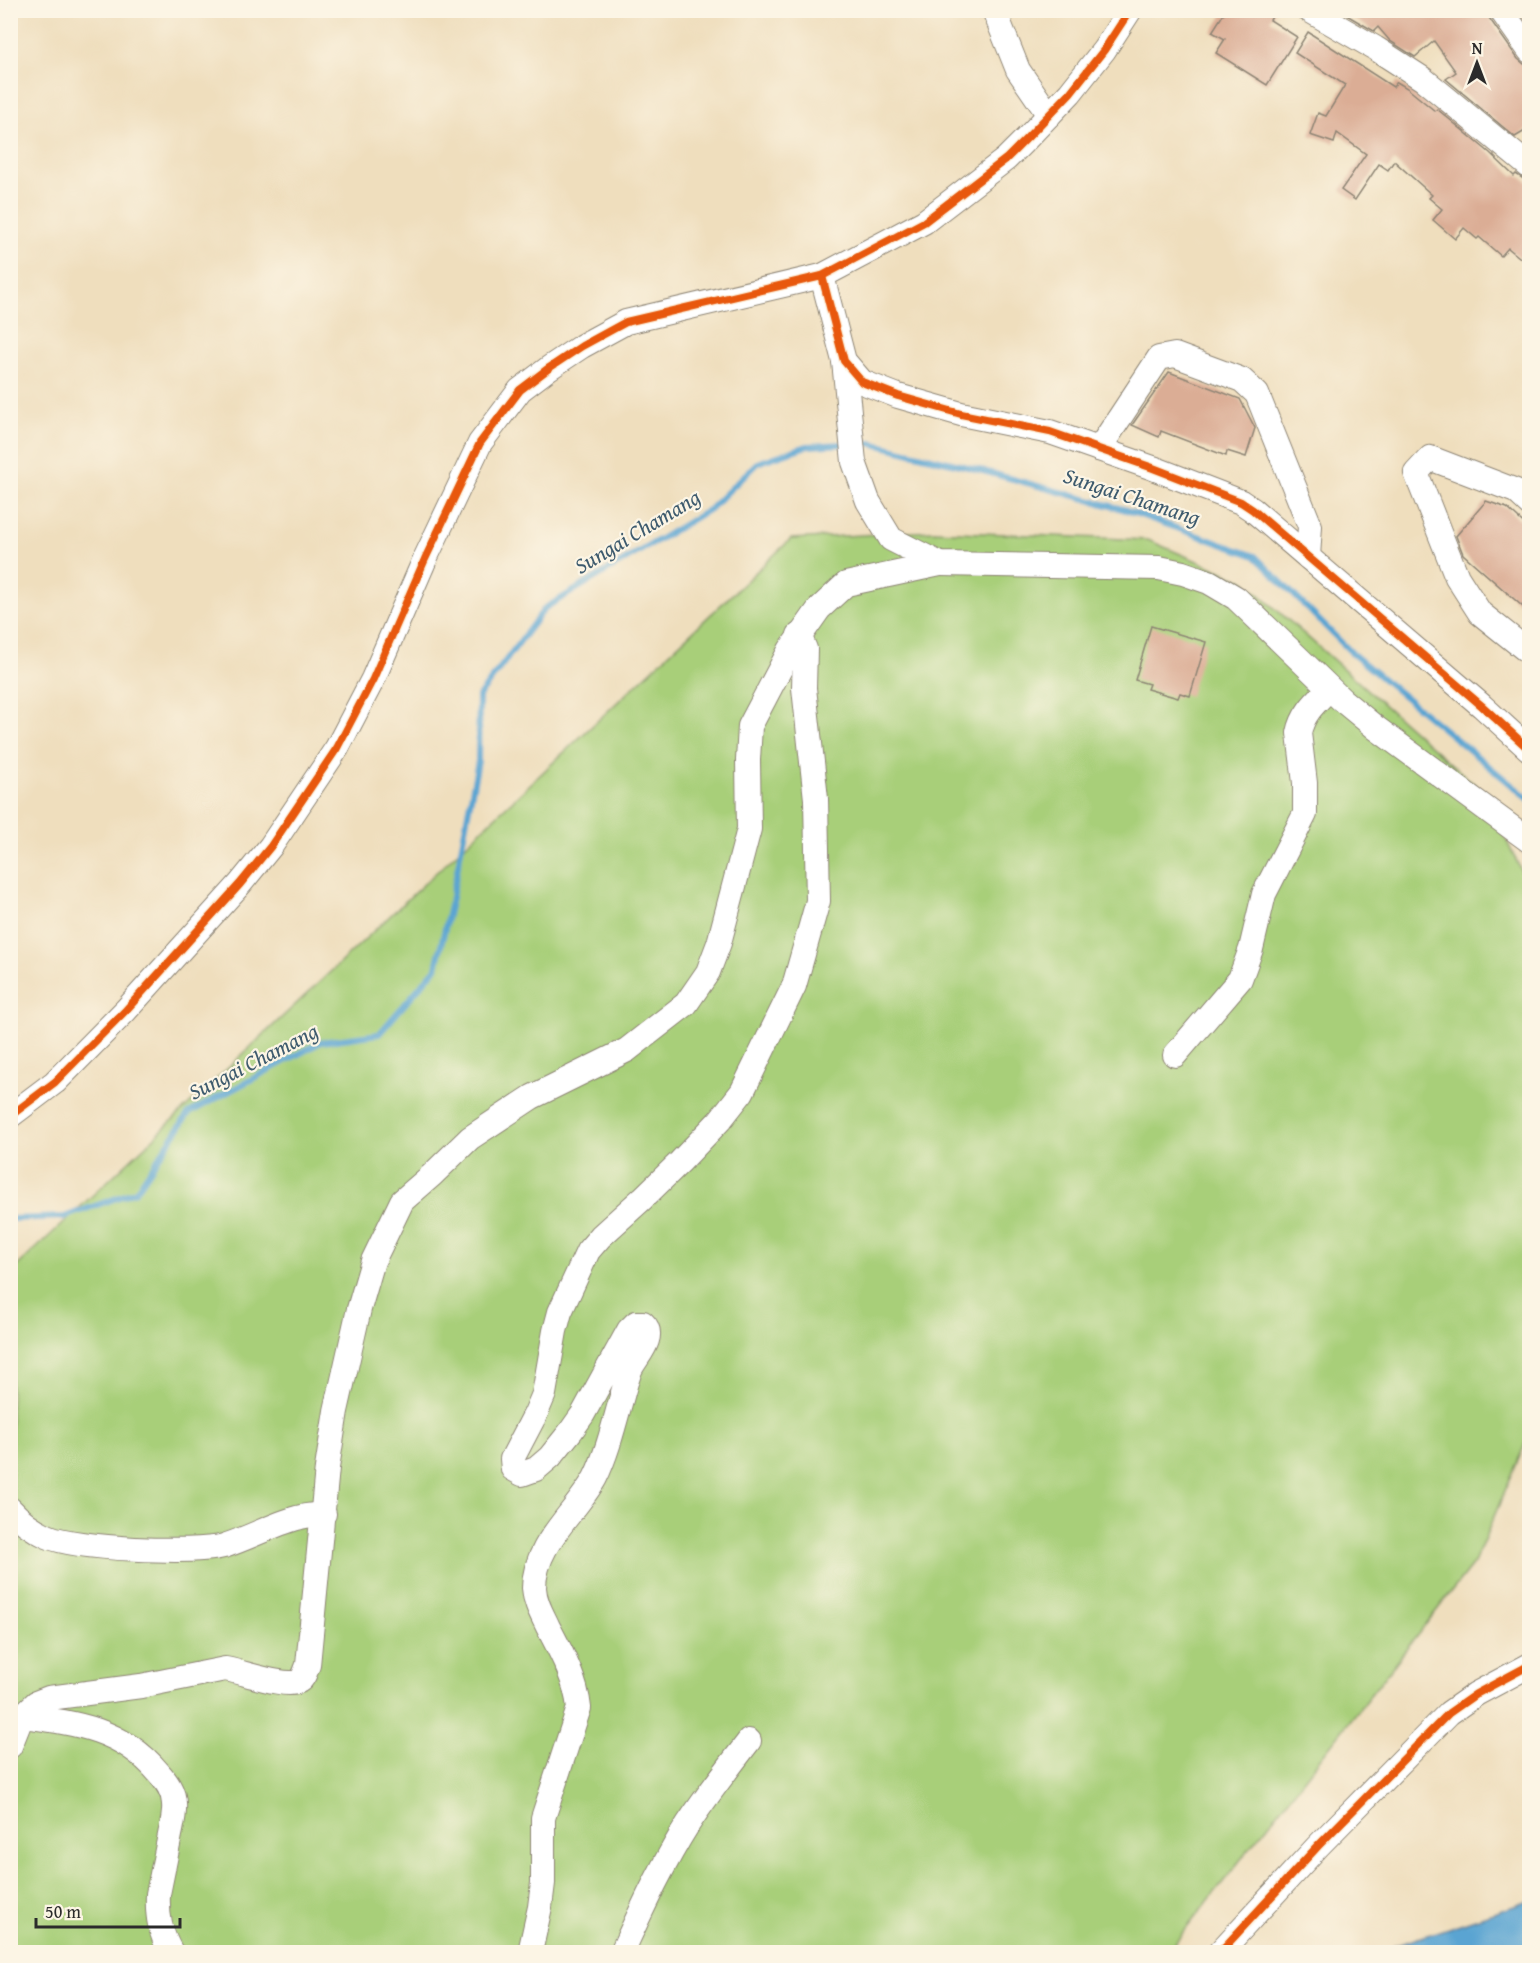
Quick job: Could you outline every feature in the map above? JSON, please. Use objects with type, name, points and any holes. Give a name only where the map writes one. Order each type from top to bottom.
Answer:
[{"type":"street","points":[[994,10],[1018,70],[1049,115]]},
{"type":"street","points":[[10,1116],[55,1082],[126,1010],[240,884],[290,819],[337,748],[373,679],[425,559],[480,443],[520,390],[582,346],[626,322],[822,276],[924,222],[1006,159],[1049,115],[1104,50],[1130,10]]},
{"type":"street","points":[[1309,10],[1423,79],[1530,167]]},
{"type":"street","points":[[1502,10],[1530,51]]},
{"type":"street","points":[[822,276],[844,361],[854,462],[868,501],[891,539],[940,564]]},
{"type":"street","points":[[1099,449],[1159,358],[1175,355],[1242,380],[1257,394],[1310,526],[1308,557]]},
{"type":"street","points":[[844,361],[862,382],[898,396],[962,414],[1050,432],[1204,486],[1241,502],[1482,706],[1530,750]]},
{"type":"street","points":[[1530,504],[1516,491],[1430,458],[1416,473],[1457,576],[1480,613],[1530,653]]},
{"type":"street","points":[[10,1746],[22,1716],[36,1703],[56,1696],[141,1686],[219,1670],[236,1670],[279,1682],[297,1683],[300,1680],[308,1665],[327,1468],[347,1356],[373,1261],[402,1201],[470,1137],[532,1097],[627,1050],[686,1004],[708,972],[719,943],[749,829],[750,726],[799,635],[819,609],[846,584],[940,564],[1159,568],[1209,582],[1236,598],[1329,688],[1376,728],[1530,841]]},
{"type":"street","points":[[530,1953],[543,1883],[543,1818],[579,1708],[578,1696],[567,1666],[536,1601],[536,1574],[538,1563],[550,1540],[582,1498],[600,1467],[631,1368],[649,1334],[644,1323],[636,1323],[629,1329],[583,1414],[550,1457],[536,1469],[522,1474],[513,1469],[512,1459],[544,1394],[560,1312],[588,1251],[601,1236],[644,1198],[720,1120],[742,1092],[794,986],[818,901],[816,799],[804,688],[805,648],[799,635]]},
{"type":"street","points":[[1175,1055],[1235,985],[1245,967],[1264,894],[1305,814],[1306,799],[1299,733],[1301,725],[1307,712],[1329,688]]},
{"type":"street","points":[[10,1509],[29,1525],[47,1536],[60,1540],[78,1544],[175,1550],[226,1545],[298,1517],[324,1514]]},
{"type":"street","points":[[1220,1953],[1318,1846],[1449,1713],[1476,1694],[1530,1665]]},
{"type":"street","points":[[22,1716],[77,1724],[113,1737],[137,1752],[169,1787],[174,1801],[174,1815],[158,1894],[158,1906],[162,1937],[171,1953]]},
{"type":"street","points":[[622,1953],[657,1877],[687,1826],[713,1787],[749,1741]]},
{"type":"green space","points":[[933,531],[1148,540],[1244,581],[1483,792],[1529,887],[1529,1435],[1474,1563],[1168,1952],[11,1952],[11,1272],[791,539]]},
{"type":"water","points":[[1529,1901],[1529,1952],[1389,1952],[1394,1946]]},
{"type":"building","points":[[1226,10],[1276,10],[1270,20],[1297,37],[1267,85],[1216,53],[1225,39],[1212,32]]},
{"type":"building","points":[[1338,10],[1487,10],[1489,18],[1518,59],[1530,65],[1530,128],[1515,137],[1446,79],[1456,72],[1434,41],[1415,57],[1390,41],[1378,27],[1374,31]]},
{"type":"building","points":[[1519,10],[1530,10],[1530,26]]},
{"type":"building","points":[[1308,32],[1393,87],[1397,82],[1407,88],[1435,111],[1437,109],[1514,176],[1516,174],[1530,183],[1530,266],[1508,248],[1501,256],[1479,237],[1477,239],[1464,228],[1455,239],[1433,220],[1442,209],[1429,198],[1432,195],[1394,161],[1388,170],[1379,164],[1355,200],[1341,190],[1366,154],[1337,133],[1334,143],[1310,135],[1318,113],[1326,116],[1345,85],[1295,53]]},
{"type":"building","points":[[1169,372],[1240,399],[1255,428],[1246,457],[1227,451],[1226,456],[1161,431],[1159,437],[1132,425]]},
{"type":"building","points":[[1486,501],[1507,508],[1530,529],[1530,613],[1463,554],[1456,536]]},
{"type":"building","points":[[1151,626],[1206,642],[1190,696],[1180,693],[1178,698],[1147,689],[1149,684],[1135,680]]},
{"type":"waterway","name":"Sungai Chamang","points":[[856,444],[870,443],[1126,510],[1255,556],[1354,655],[1530,800]]},
{"type":"waterway","name":"Sungai Chamang","points":[[10,1219],[64,1217],[136,1191],[189,1113],[321,1042],[379,1034],[436,968],[478,761],[479,696],[545,608],[710,509],[757,463],[807,446],[846,444]]},
{"type":"cycle path","points":[[10,1116],[55,1082],[126,1010],[240,884],[271,846],[337,748],[373,679],[425,559],[480,443],[520,390],[582,346],[626,322],[822,276],[924,222],[1006,159],[1027,138],[1070,93],[1104,50],[1130,10]]},
{"type":"cycle path","points":[[822,276],[844,361],[862,382],[898,396],[961,414],[1050,432],[1241,502],[1482,706],[1530,750]]},
{"type":"cycle path","points":[[1220,1952],[1318,1846],[1449,1713],[1476,1694],[1530,1665]]}]
